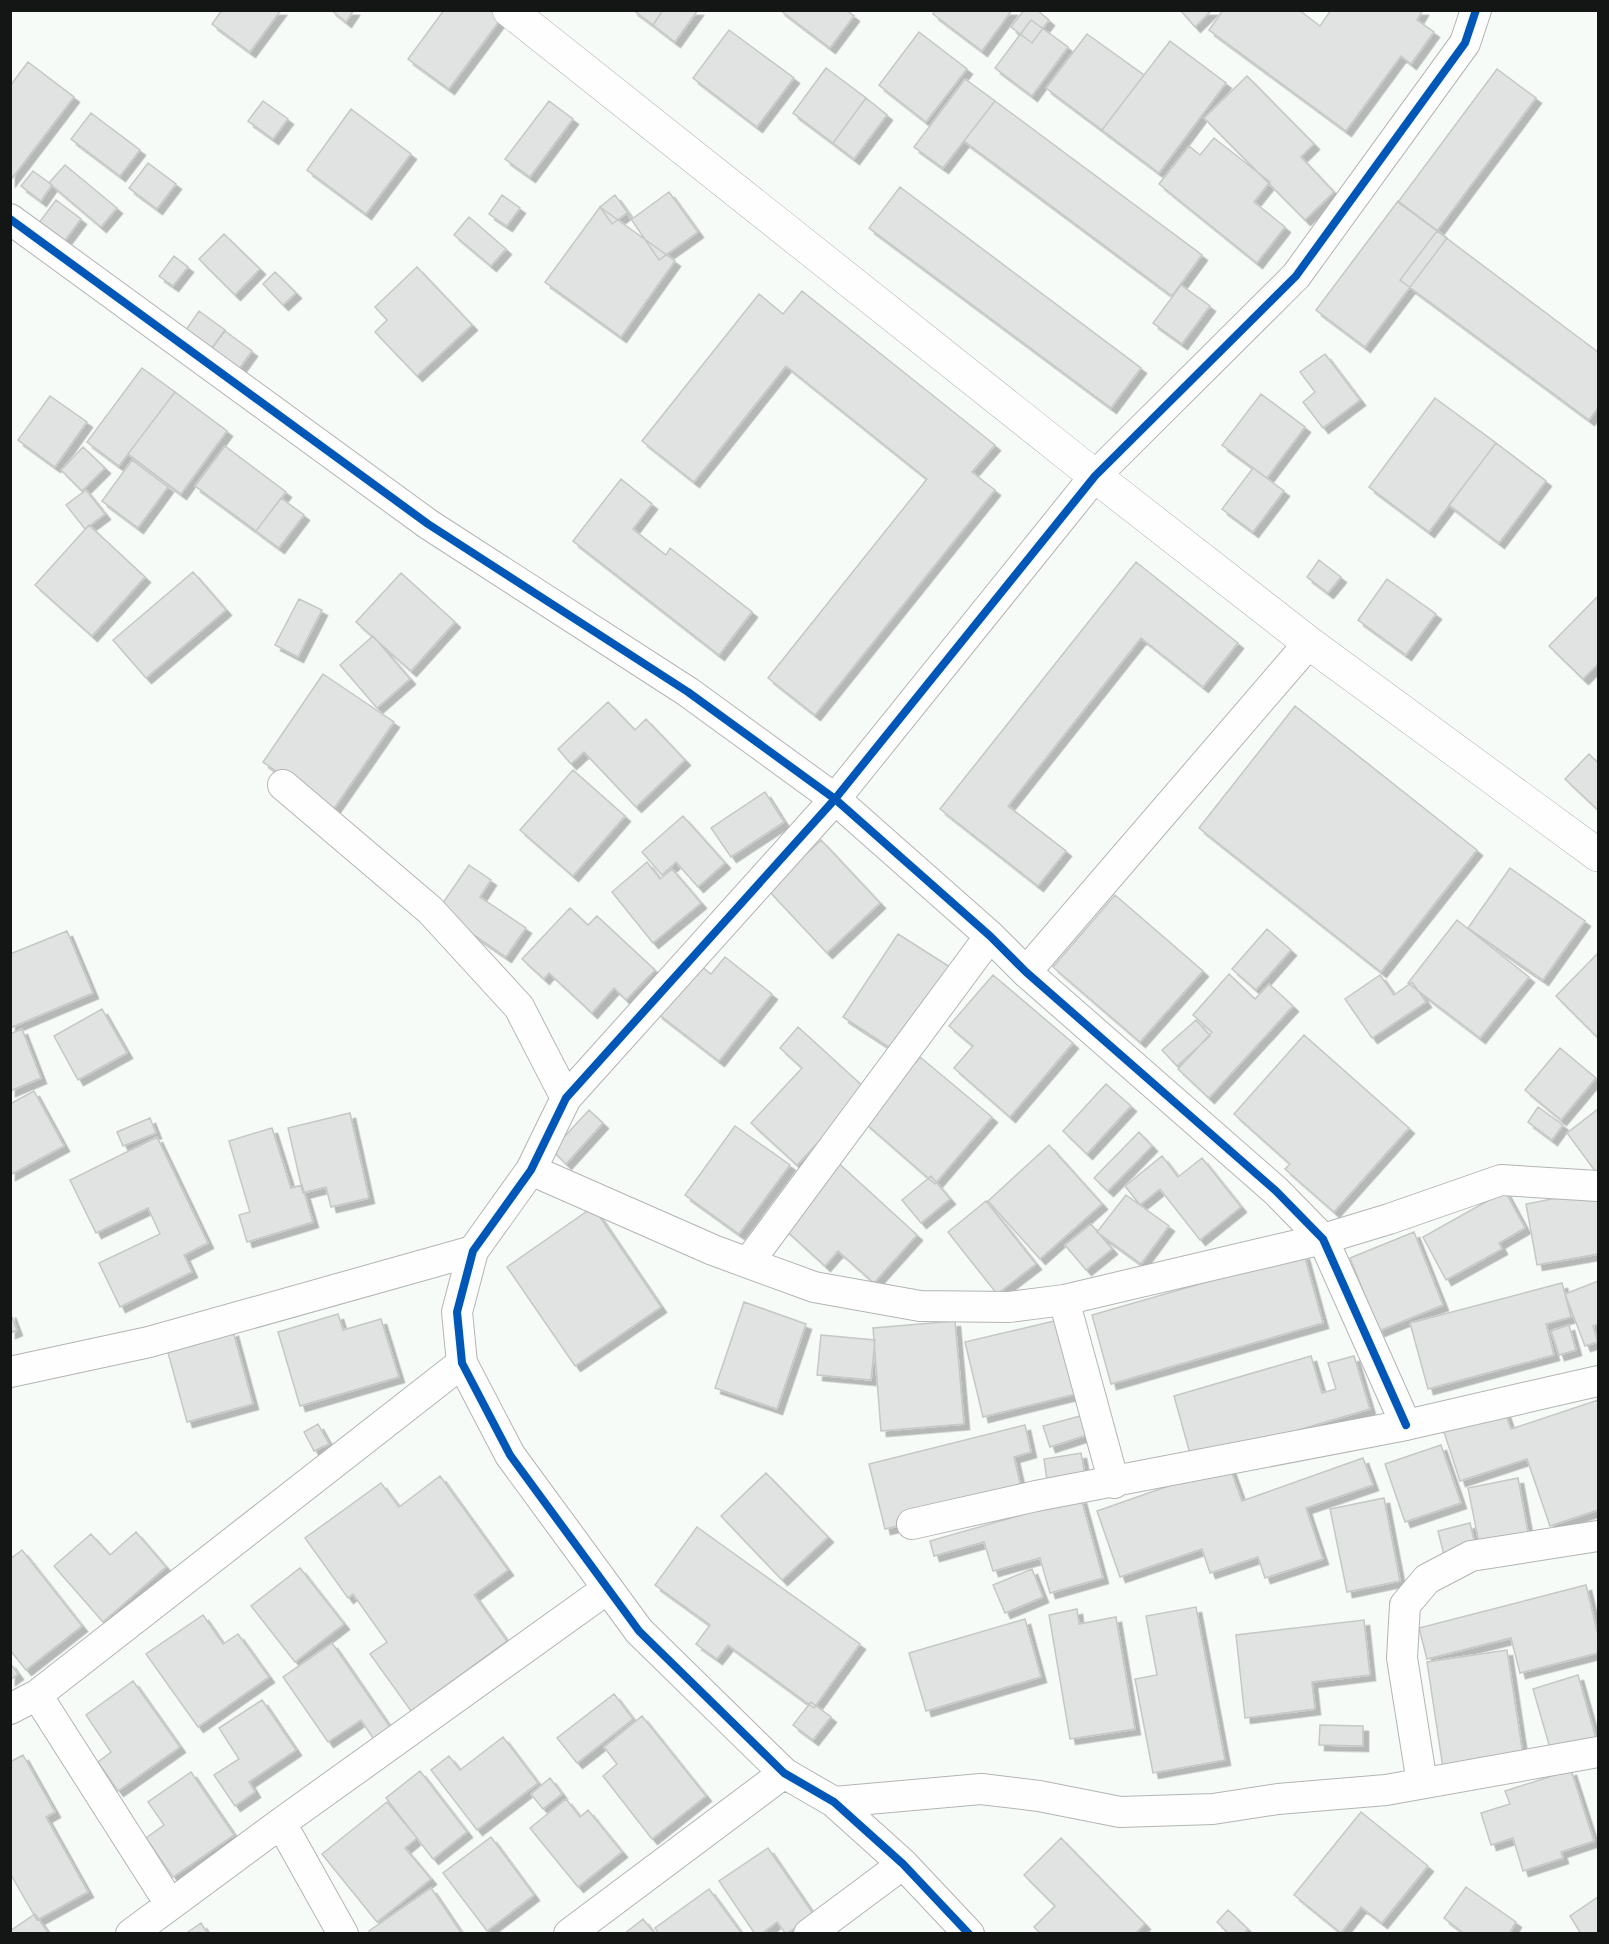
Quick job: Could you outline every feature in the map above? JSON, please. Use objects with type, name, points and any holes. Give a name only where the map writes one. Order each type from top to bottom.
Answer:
[{"type":"main road","points":[[518,13],[1095,476],[1309,643],[1599,855]]},
{"type":"street","points":[[969,1934],[903,1864],[834,1802],[784,1773],[639,1631],[607,1589],[510,1455],[462,1363],[457,1312],[473,1251],[531,1170],[566,1098],[835,799],[1095,476],[1296,276],[1465,43],[1476,10]]},
{"type":"street","points":[[10,219],[428,524],[688,692],[835,799],[990,936],[1026,972],[1275,1191],[1323,1239],[1406,1425]]},
{"type":"street","points":[[1026,972],[1309,643]]},
{"type":"street","points":[[284,785],[430,910],[519,1007],[566,1098]]},
{"type":"street","points":[[748,1263],[990,936]]},
{"type":"street","points":[[531,1170],[713,1250],[814,1287],[920,1306],[1009,1306],[1064,1300],[1323,1239],[1389,1220],[1501,1180],[1599,1186]]},
{"type":"street","points":[[10,1372],[149,1342],[473,1251]]},
{"type":"street","points":[[1064,1300],[1114,1483]]},
{"type":"street","points":[[10,1709],[37,1695],[462,1363]]},
{"type":"street","points":[[912,1524],[1036,1497],[1406,1425],[1599,1381]]},
{"type":"street","points":[[1422,1784],[1402,1658],[1405,1605],[1426,1578],[1471,1556],[1599,1536]]},
{"type":"street","points":[[131,1934],[281,1822],[607,1589]]},
{"type":"street","points":[[37,1695],[170,1904]]},
{"type":"street","points":[[834,1802],[981,1789],[1039,1796],[1120,1812],[1213,1809],[1278,1799],[1386,1790],[1599,1752]]},
{"type":"street","points":[[569,1934],[784,1773]]},
{"type":"street","points":[[281,1822],[343,1934]]},
{"type":"street","points":[[809,1934],[903,1864]]},
{"type":"building","points":[[222,10],[281,10],[250,52],[212,24]]},
{"type":"building","points":[[331,10],[354,10],[346,22]]},
{"type":"building","points":[[444,10],[496,10],[503,16],[449,89],[408,59]]},
{"type":"building","points":[[633,10],[663,10],[653,25]]},
{"type":"building","points":[[663,10],[698,10],[675,42],[653,25]]},
{"type":"building","points":[[780,10],[846,10],[854,16],[830,48]]},
{"type":"building","points":[[935,10],[1012,10],[982,51],[933,14]]},
{"type":"building","points":[[1024,10],[1037,10],[1049,20],[1032,43],[1011,27]]},
{"type":"building","points":[[1180,10],[1212,10],[1195,27]]},
{"type":"building","points":[[1223,10],[1299,10],[1320,26],[1331,10],[1423,10],[1417,20],[1434,32],[1411,64],[1401,56],[1346,131],[1209,30]]},
{"type":"building","points":[[1031,20],[1068,47],[1032,96],[995,68]]},
{"type":"building","points":[[729,30],[794,78],[757,127],[693,78]]},
{"type":"building","points":[[919,32],[967,69],[926,122],[879,85]]},
{"type":"building","points":[[1087,34],[1144,75],[1102,130],[1046,88]]},
{"type":"building","points":[[1170,41],[1226,83],[1159,173],[1102,130]]},
{"type":"building","points":[[28,62],[74,97],[10,181],[10,86]]},
{"type":"building","points":[[826,68],[866,98],[833,143],[793,113]]},
{"type":"building","points":[[1497,69],[1536,98],[1437,231],[1398,202]]},
{"type":"building","points":[[1247,76],[1314,144],[1301,157],[1334,192],[1305,220],[1204,118]]},
{"type":"building","points":[[965,79],[995,101],[943,168],[914,147]]},
{"type":"building","points":[[866,98],[887,115],[854,159],[833,143]]},
{"type":"building","points":[[263,101],[288,119],[273,139],[248,121]]},
{"type":"building","points":[[549,101],[573,119],[530,177],[505,159]]},
{"type":"building","points":[[995,101],[1202,255],[1172,296],[964,141]]},
{"type":"building","points":[[351,109],[411,154],[366,214],[307,170]]},
{"type":"building","points":[[91,113],[140,150],[120,176],[71,139]]},
{"type":"building","points":[[1214,138],[1270,182],[1254,202],[1285,227],[1257,263],[1159,184],[1189,146],[1200,155]]},
{"type":"building","points":[[148,163],[176,184],[157,209],[129,188]]},
{"type":"building","points":[[65,165],[117,208],[101,227],[49,183]]},
{"type":"building","points":[[33,171],[52,185],[41,201],[21,186]]},
{"type":"building","points":[[900,187],[1141,368],[1111,408],[869,228]]},
{"type":"building","points":[[669,192],[698,232],[659,260],[627,213],[612,224],[600,207],[615,195],[632,219]]},
{"type":"building","points":[[502,195],[520,208],[507,226],[489,214]]},
{"type":"building","points":[[56,200],[81,219],[63,243],[38,224]]},
{"type":"building","points":[[1398,201],[1447,238],[1365,347],[1316,310]]},
{"type":"building","points":[[600,207],[675,261],[621,337],[545,282]]},
{"type":"building","points":[[469,217],[506,249],[491,266],[454,235]]},
{"type":"building","points":[[1437,231],[1598,352],[1598,408],[1589,420],[1400,280]]},
{"type":"building","points":[[224,234],[260,269],[235,295],[199,259]]},
{"type":"building","points":[[174,256],[188,267],[173,286],[159,276]]},
{"type":"building","points":[[417,267],[472,325],[417,376],[375,332],[387,320],[375,307]]},
{"type":"building","points":[[275,272],[296,293],[283,305],[263,284]]},
{"type":"building","points":[[1181,285],[1210,306],[1182,344],[1153,323]]},
{"type":"building","points":[[802,291],[995,445],[972,472],[995,490],[815,715],[768,678],[927,479],[786,366],[694,482],[642,441],[759,294],[783,314]]},
{"type":"building","points":[[199,311],[225,330],[206,356],[181,337]]},
{"type":"building","points":[[225,331],[252,351],[234,376],[206,356]]},
{"type":"building","points":[[1325,354],[1360,400],[1323,428],[1303,402],[1315,392],[1300,372]]},
{"type":"building","points":[[142,368],[175,392],[119,466],[87,442]]},
{"type":"building","points":[[175,392],[227,431],[181,494],[128,454]]},
{"type":"building","points":[[1261,394],[1305,427],[1267,478],[1222,445]]},
{"type":"building","points":[[50,396],[87,422],[55,467],[18,440]]},
{"type":"building","points":[[1435,398],[1496,443],[1429,532],[1369,487]]},
{"type":"building","points":[[1496,443],[1546,481],[1499,543],[1449,505]]},
{"type":"building","points":[[225,446],[286,492],[256,531],[195,486]]},
{"type":"building","points":[[83,447],[105,468],[82,491],[61,470]]},
{"type":"building","points":[[132,460],[168,487],[138,528],[102,501]]},
{"type":"building","points":[[1253,468],[1284,491],[1253,532],[1222,509]]},
{"type":"building","points":[[621,479],[652,504],[633,529],[666,555],[670,548],[752,612],[719,655],[573,541]]},
{"type":"building","points":[[86,490],[105,514],[85,529],[66,505]]},
{"type":"building","points":[[281,498],[304,515],[279,548],[256,531]]},
{"type":"building","points":[[89,525],[145,577],[92,636],[35,585]]},
{"type":"building","points":[[1319,560],[1341,577],[1328,593],[1307,577]]},
{"type":"building","points":[[1136,562],[1238,643],[1203,687],[1141,638],[1008,806],[1066,851],[1038,886],[940,809]]},
{"type":"building","points":[[193,572],[226,610],[146,678],[113,640]]},
{"type":"building","points":[[401,573],[455,622],[411,671],[356,622]]},
{"type":"building","points":[[1387,579],[1436,614],[1406,655],[1358,620]]},
{"type":"building","points":[[1598,596],[1598,664],[1583,679],[1549,646]]},
{"type":"building","points":[[299,599],[322,610],[298,657],[275,645]]},
{"type":"building","points":[[373,636],[410,679],[377,708],[340,665]]},
{"type":"building","points":[[323,674],[394,722],[333,810],[263,762]]},
{"type":"building","points":[[608,702],[635,730],[646,719],[685,760],[636,807],[584,752],[571,764],[558,749]]},
{"type":"building","points":[[1295,706],[1477,850],[1381,972],[1199,828]]},
{"type":"building","points":[[1589,754],[1598,763],[1598,810],[1565,779]]},
{"type":"building","points":[[573,770],[625,816],[573,876],[520,830]]},
{"type":"building","points":[[765,792],[784,822],[731,857],[711,828]]},
{"type":"building","points":[[683,816],[725,863],[698,887],[676,862],[662,875],[642,852]]},
{"type":"building","points":[[821,840],[880,903],[827,953],[768,890]]},
{"type":"building","points":[[647,862],[660,879],[672,869],[701,903],[653,943],[612,892]]},
{"type":"building","points":[[469,865],[491,880],[480,897],[526,928],[506,957],[438,910]]},
{"type":"building","points":[[1510,868],[1585,921],[1543,980],[1468,928]]},
{"type":"building","points":[[1115,895],[1203,971],[1140,1042],[1053,967]]},
{"type":"building","points":[[570,908],[588,925],[597,916],[655,970],[626,1000],[614,988],[592,1013],[549,973],[544,979],[522,959]]},
{"type":"building","points":[[1457,920],[1529,977],[1480,1038],[1408,983]]},
{"type":"building","points":[[1267,929],[1291,950],[1256,990],[1232,969]]},
{"type":"building","points":[[67,931],[93,993],[10,1028],[10,954]]},
{"type":"building","points":[[898,934],[950,967],[895,1051],[843,1017]]},
{"type":"building","points":[[1598,953],[1598,1038],[1556,996]]},
{"type":"building","points":[[725,957],[772,994],[719,1061],[657,1013],[697,963],[711,974]]},
{"type":"building","points":[[1229,974],[1255,999],[1269,984],[1293,1006],[1209,1098],[1178,1069],[1212,1032],[1193,1015]]},
{"type":"building","points":[[993,975],[1073,1043],[1010,1117],[954,1068],[973,1046],[949,1026]]},
{"type":"building","points":[[1380,975],[1394,995],[1412,982],[1426,1002],[1372,1038],[1345,999]]},
{"type":"building","points":[[102,1009],[127,1053],[78,1080],[54,1036]]},
{"type":"building","points":[[1196,1020],[1210,1036],[1177,1066],[1162,1050]]},
{"type":"building","points":[[798,1027],[867,1090],[797,1165],[751,1123],[802,1068],[780,1048]]},
{"type":"building","points":[[22,1029],[41,1078],[10,1091],[10,1034]]},
{"type":"building","points":[[1304,1035],[1409,1128],[1334,1212],[1285,1169],[1290,1164],[1234,1114]]},
{"type":"building","points":[[1560,1048],[1596,1078],[1561,1120],[1525,1090]]},
{"type":"building","points":[[920,1057],[992,1117],[935,1184],[864,1122]]},
{"type":"building","points":[[1106,1084],[1131,1106],[1087,1154],[1063,1131]]},
{"type":"building","points":[[34,1091],[64,1146],[10,1175],[10,1104]]},
{"type":"building","points":[[1538,1107],[1563,1125],[1552,1140],[1528,1122]]},
{"type":"building","points":[[1598,1109],[1598,1175],[1567,1133]]},
{"type":"building","points":[[589,1110],[603,1123],[566,1164],[552,1150]]},
{"type":"building","points":[[350,1113],[369,1198],[331,1207],[326,1187],[303,1193],[288,1128]]},
{"type":"building","points":[[150,1118],[156,1133],[123,1146],[117,1132]]},
{"type":"building","points":[[735,1126],[790,1165],[739,1234],[685,1195]]},
{"type":"building","points":[[272,1128],[291,1188],[302,1185],[313,1222],[247,1242],[239,1215],[250,1212],[229,1141]]},
{"type":"building","points":[[1139,1132],[1152,1146],[1108,1191],[1094,1178]]},
{"type":"building","points":[[157,1137],[208,1243],[184,1255],[192,1272],[120,1307],[99,1263],[160,1234],[148,1208],[96,1233],[70,1180]]},
{"type":"building","points":[[1049,1145],[1102,1204],[1040,1259],[988,1201]]},
{"type":"building","points":[[1162,1156],[1178,1177],[1202,1158],[1241,1207],[1200,1240],[1160,1189],[1140,1205],[1125,1186]]},
{"type":"building","points":[[835,1160],[917,1235],[874,1283],[838,1251],[825,1266],[778,1223]]},
{"type":"building","points":[[931,1176],[950,1199],[921,1223],[902,1200]]},
{"type":"building","points":[[1598,1190],[1598,1254],[1537,1265],[1526,1204]]},
{"type":"building","points":[[1505,1191],[1525,1228],[1499,1243],[1502,1249],[1446,1280],[1423,1237]]},
{"type":"building","points":[[1126,1195],[1169,1226],[1141,1264],[1097,1232]]},
{"type":"building","points":[[986,1201],[1036,1264],[997,1294],[948,1232]]},
{"type":"building","points":[[593,1207],[661,1307],[575,1366],[507,1267]]},
{"type":"building","points":[[1091,1224],[1112,1249],[1086,1270],[1065,1245]]},
{"type":"building","points":[[1414,1232],[1443,1305],[1379,1331],[1350,1258]]},
{"type":"building","points":[[1304,1254],[1323,1323],[1111,1384],[1092,1315]]},
{"type":"building","points":[[1598,1281],[1598,1324],[1593,1326],[1598,1342],[1585,1346],[1565,1294]]},
{"type":"building","points":[[1562,1283],[1571,1317],[1546,1324],[1554,1355],[1428,1389],[1410,1323]]},
{"type":"building","points":[[744,1302],[806,1324],[777,1409],[715,1388]]},
{"type":"building","points":[[10,1312],[17,1330],[10,1333]]},
{"type":"building","points":[[338,1314],[343,1330],[381,1319],[399,1377],[300,1406],[278,1332]]},
{"type":"building","points":[[1067,1318],[1084,1392],[983,1417],[965,1342]]},
{"type":"building","points":[[955,1321],[964,1424],[881,1431],[873,1328]]},
{"type":"building","points":[[1569,1325],[1576,1350],[1559,1355],[1551,1331]]},
{"type":"building","points":[[233,1331],[253,1404],[187,1422],[167,1349]]},
{"type":"building","points":[[821,1335],[875,1340],[871,1380],[817,1375]]},
{"type":"building","points":[[1311,1356],[1322,1393],[1336,1389],[1328,1363],[1354,1356],[1370,1409],[1192,1461],[1174,1396]]},
{"type":"building","points":[[1598,1400],[1598,1510],[1550,1526],[1527,1459],[1460,1481],[1444,1432],[1505,1412],[1511,1429]]},
{"type":"building","points":[[1084,1415],[1090,1434],[1050,1447],[1043,1426]]},
{"type":"building","points":[[318,1424],[329,1444],[314,1451],[304,1432]]},
{"type":"building","points":[[1025,1425],[1031,1452],[1014,1457],[1023,1496],[885,1529],[869,1464]]},
{"type":"building","points":[[1441,1445],[1461,1503],[1405,1522],[1385,1464]]},
{"type":"building","points":[[1081,1453],[1086,1480],[1048,1487],[1044,1459]]},
{"type":"building","points":[[1363,1458],[1373,1485],[1306,1508],[1323,1559],[1265,1578],[1258,1557],[1210,1573],[1202,1549],[1120,1577],[1097,1511],[1229,1465],[1242,1501]]},
{"type":"building","points":[[766,1473],[828,1537],[782,1580],[721,1516]]},
{"type":"building","points":[[440,1476],[508,1570],[474,1595],[507,1641],[411,1711],[370,1654],[387,1642],[353,1594],[348,1598],[305,1538],[381,1483],[399,1507]]},
{"type":"building","points":[[1518,1478],[1529,1538],[1480,1548],[1468,1488]]},
{"type":"building","points":[[1081,1498],[1103,1578],[1050,1593],[1040,1558],[993,1571],[984,1542],[934,1556],[930,1541]]},
{"type":"building","points":[[1384,1498],[1400,1581],[1347,1592],[1330,1509]]},
{"type":"building","points":[[1470,1523],[1477,1553],[1445,1559],[1438,1531]]},
{"type":"building","points":[[697,1527],[860,1644],[814,1708],[728,1645],[717,1659],[696,1644],[710,1625],[655,1585]]},
{"type":"building","points":[[136,1532],[166,1567],[103,1622],[54,1566],[91,1534],[110,1555]]},
{"type":"building","points":[[22,1550],[82,1626],[26,1670],[10,1650],[10,1559]]},
{"type":"building","points":[[300,1568],[344,1624],[295,1662],[251,1606]]},
{"type":"building","points":[[1032,1569],[1043,1597],[1005,1613],[993,1585]]},
{"type":"building","points":[[1586,1585],[1598,1635],[1598,1653],[1520,1673],[1511,1638],[1427,1659],[1419,1628]]},
{"type":"building","points":[[1196,1607],[1225,1760],[1153,1773],[1135,1679],[1157,1675],[1146,1616]]},
{"type":"building","points":[[1077,1609],[1079,1624],[1116,1617],[1135,1729],[1070,1739],[1049,1615]]},
{"type":"building","points":[[203,1615],[223,1644],[238,1634],[269,1677],[198,1727],[146,1654]]},
{"type":"building","points":[[1025,1619],[1041,1677],[926,1711],[909,1653]]},
{"type":"building","points":[[1364,1620],[1370,1675],[1312,1682],[1315,1709],[1245,1718],[1236,1635]]},
{"type":"building","points":[[332,1643],[394,1733],[377,1744],[361,1720],[328,1742],[283,1677]]},
{"type":"building","points":[[1507,1650],[1523,1755],[1443,1768],[1427,1662]]},
{"type":"building","points":[[10,1663],[18,1674],[10,1680]]},
{"type":"building","points":[[1578,1675],[1597,1742],[1552,1755],[1533,1689]]},
{"type":"building","points":[[133,1681],[180,1747],[118,1791],[98,1762],[111,1752],[86,1715]]},
{"type":"building","points":[[614,1694],[633,1719],[577,1763],[557,1738]]},
{"type":"building","points":[[262,1700],[296,1750],[249,1782],[255,1792],[235,1806],[214,1775],[239,1759],[219,1728]]},
{"type":"building","points":[[811,1702],[831,1717],[813,1740],[793,1725]]},
{"type":"building","points":[[642,1716],[706,1796],[652,1839],[603,1776],[617,1764],[604,1747]]},
{"type":"building","points":[[1320,1725],[1363,1726],[1363,1746],[1319,1745]]},
{"type":"building","points":[[503,1737],[538,1783],[477,1830],[431,1770],[449,1756],[460,1770]]},
{"type":"building","points":[[23,1755],[55,1812],[46,1817],[88,1892],[37,1920],[10,1873],[10,1762]]},
{"type":"building","points":[[1571,1770],[1594,1841],[1561,1852],[1563,1858],[1523,1871],[1513,1838],[1491,1845],[1481,1813],[1510,1804],[1505,1791]]},
{"type":"building","points":[[420,1771],[467,1832],[433,1859],[386,1798]]},
{"type":"building","points":[[191,1772],[234,1835],[173,1877],[146,1838],[164,1825],[148,1802]]},
{"type":"building","points":[[550,1778],[562,1794],[543,1809],[531,1794]]},
{"type":"building","points":[[566,1799],[580,1817],[588,1810],[622,1852],[578,1887],[530,1828]]},
{"type":"building","points":[[387,1802],[417,1838],[405,1848],[431,1879],[377,1922],[322,1854]]},
{"type":"building","points":[[1361,1812],[1428,1866],[1382,1923],[1361,1907],[1341,1933],[1294,1895]]},
{"type":"building","points":[[491,1837],[534,1895],[487,1931],[443,1873]]},
{"type":"building","points":[[1061,1838],[1145,1924],[1135,1934],[1041,1934],[1034,1927],[1055,1906],[1024,1875]]},
{"type":"building","points":[[768,1848],[814,1915],[786,1934],[777,1922],[761,1934],[755,1934],[719,1881]]},
{"type":"building","points":[[1466,1887],[1516,1922],[1509,1934],[1465,1934],[1444,1918]]},
{"type":"building","points":[[431,1888],[462,1934],[371,1934],[369,1931]]},
{"type":"building","points":[[709,1889],[742,1934],[659,1934],[655,1928]]},
{"type":"building","points":[[1598,1897],[1598,1934],[1581,1934],[1570,1916]]},
{"type":"building","points":[[1228,1910],[1248,1929],[1244,1934],[1229,1934],[1217,1922]]},
{"type":"building","points":[[35,1914],[49,1934],[12,1934],[10,1931]]},
{"type":"building","points":[[643,1919],[655,1934],[624,1934]]},
{"type":"building","points":[[201,1923],[208,1934],[185,1934]]},
{"type":"cycle path","points":[[969,1934],[903,1864],[834,1802],[784,1773],[639,1631],[510,1455],[462,1363],[457,1312],[473,1251],[531,1170],[566,1098],[835,799],[1095,476],[1296,276],[1465,43],[1476,10]]},
{"type":"cycle path","points":[[10,219],[428,524],[688,692],[835,799],[990,936],[1026,972],[1276,1191],[1323,1239],[1406,1425]]}]
